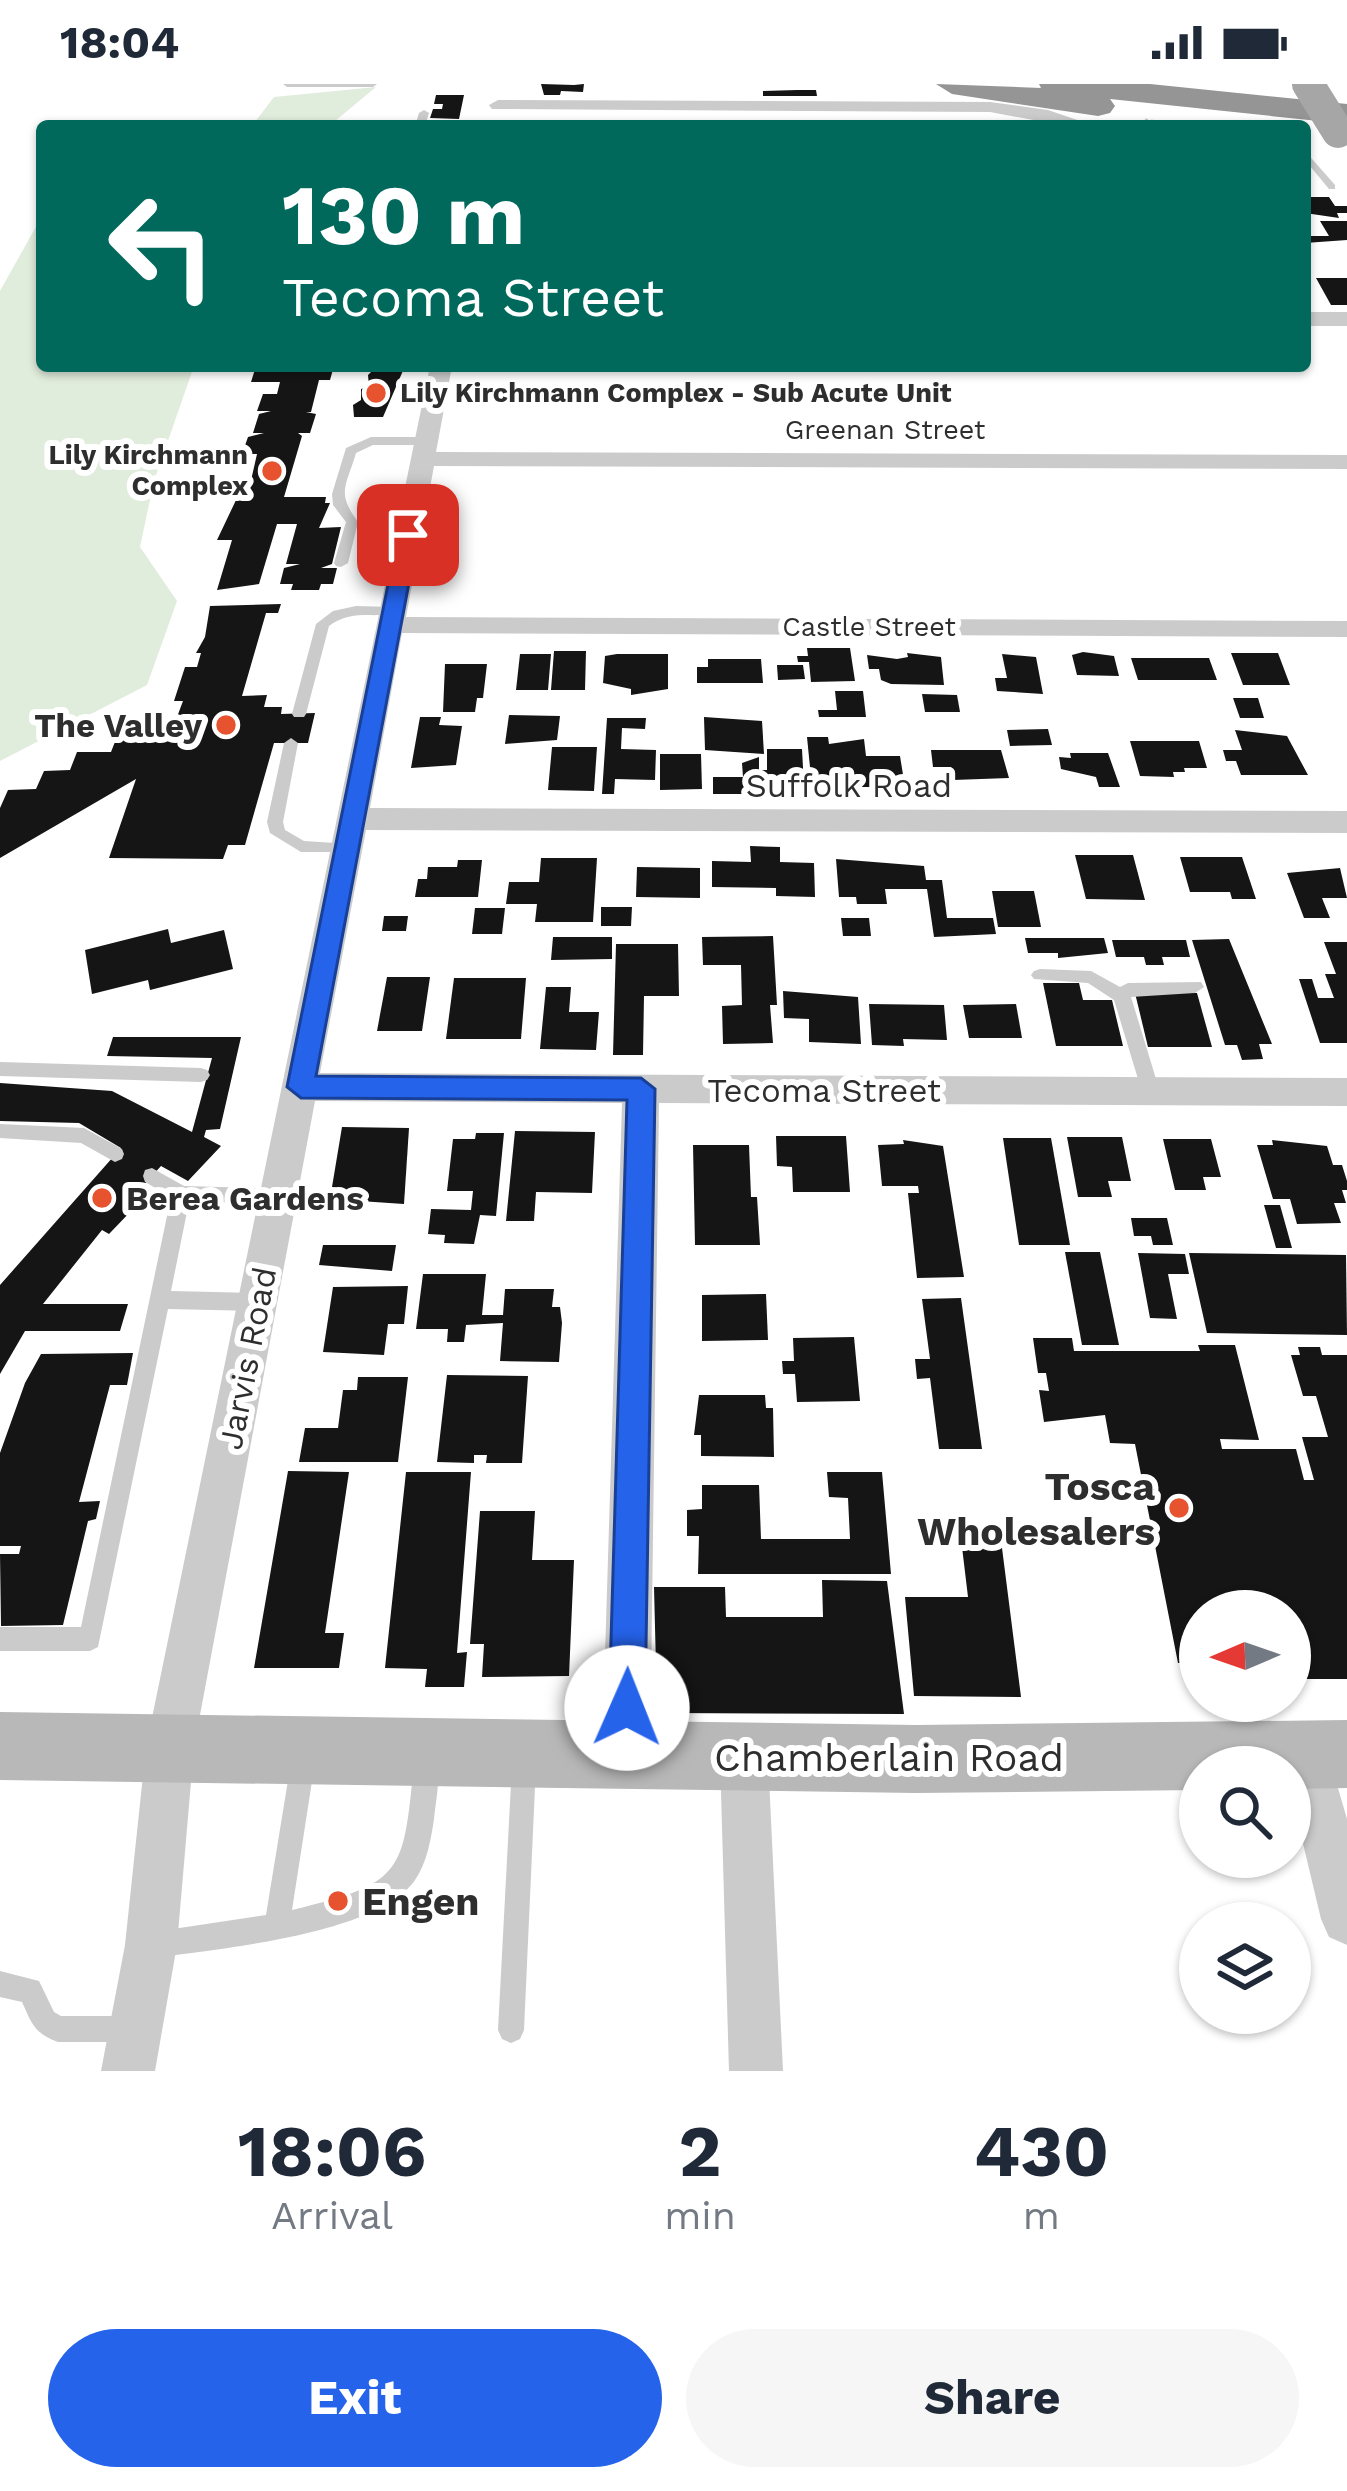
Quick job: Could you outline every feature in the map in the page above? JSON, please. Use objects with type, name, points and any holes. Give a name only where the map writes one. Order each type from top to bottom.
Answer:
[{"type":"highway","points":[[952,84],[1182,120]]},
{"type":"highway","points":[[1055,84],[1253,120]]},
{"type":"highway","points":[[1173,84],[1287,120]]},
{"type":"main road","points":[[1308,84],[1335,135]]},
{"type":"main road","points":[[1335,84],[1335,135]]},
{"type":"street","points":[[494,120],[502,84]]},
{"type":"street","points":[[498,105],[990,107],[1065,120]]},
{"type":"street","points":[[1311,319],[1347,320]]},
{"type":"street","name":"Jarvis Road","points":[[128,2071],[152,1945],[170,1748],[440,372]]},
{"type":"street","name":"Greenan Street","points":[[424,450],[1347,462]]},
{"type":"street","name":"Castle Street","points":[[392,618],[1347,628]]},
{"type":"street","name":"Suffolk Road","points":[[348,833],[1347,822]]},
{"type":"street","name":"Tecoma Street","points":[[301,1087],[1347,1092]]},
{"type":"street","points":[[626,1754],[641,1089]]},
{"type":"street","name":"Chamberlain Road","points":[[0,1747],[744,1757],[1326,1754]]},
{"type":"street","points":[[1326,1754],[1347,1919]]},
{"type":"street","points":[[744,1757],[756,2071]]},
{"type":"lane","points":[[287,84],[373,84]]},
{"type":"lane","points":[[422,120],[424,113]]},
{"type":"lane","points":[[341,563],[352,522],[339,505],[338,494],[350,452],[363,442],[368,419]]},
{"type":"lane","points":[[363,442],[424,450]]},
{"type":"lane","points":[[299,713],[323,624],[330,616],[340,612],[392,618]]},
{"type":"lane","points":[[292,743],[275,822],[278,832],[301,846],[348,833]]},
{"type":"lane","points":[[1040,975],[1090,977],[1122,996],[1151,1092]]},
{"type":"lane","points":[[1122,996],[1128,989],[1195,987]]},
{"type":"lane","points":[[0,1069],[201,1075]]},
{"type":"lane","points":[[0,1131],[71,1133],[115,1154]]},
{"type":"lane","points":[[152,1176],[181,1194],[281,1195]]},
{"type":"lane","points":[[0,1639],[90,1639],[181,1194]]},
{"type":"lane","points":[[161,1300],[258,1302]]},
{"type":"lane","points":[[278,1924],[305,1750]]},
{"type":"lane","points":[[152,1945],[366,1904],[404,1876],[415,1847],[428,1753]]},
{"type":"lane","points":[[511,2030],[524,1755]]},
{"type":"lane","points":[[0,1984],[30,1990],[45,2021],[58,2029],[136,2029]]},
{"type":"path","points":[[1131,118],[1144,120]]},
{"type":"green space","points":[[376,87],[336,120],[257,120],[274,97]]},
{"type":"green space","points":[[36,227],[36,372],[192,372],[154,481],[140,547],[177,601],[147,685],[0,761],[0,291]]},
{"type":"building","points":[[541,84],[584,84],[583,92],[544,95]]},
{"type":"building","points":[[816,90],[817,96],[763,96],[763,91]]},
{"type":"building","points":[[436,95],[464,95],[459,119],[430,118],[433,109],[442,109],[443,104],[434,104]]},
{"type":"building","points":[[1311,197],[1329,197],[1335,206],[1347,206],[1347,213],[1337,213],[1339,218],[1311,214]]},
{"type":"building","points":[[1320,221],[1347,221],[1347,240],[1311,243],[1311,236],[1329,236]]},
{"type":"building","points":[[1316,278],[1347,278],[1347,305],[1331,305]]},
{"type":"building","name":"Lily Kirchmann Complex","points":[[254,372],[332,372],[330,380],[319,380],[311,412],[306,412],[316,414],[310,433],[298,433],[302,436],[284,497],[326,497],[325,503],[330,503],[319,528],[341,527],[332,564],[321,568],[337,568],[333,584],[321,584],[319,590],[291,590],[293,584],[280,584],[284,568],[300,564],[286,564],[297,524],[277,524],[259,584],[217,590],[232,540],[217,540],[237,498],[247,498],[257,454],[242,454],[248,437],[264,433],[253,433],[259,414],[271,411],[257,411],[263,394],[277,394],[280,382],[251,382]]},
{"type":"building","name":"Lily Kirchmann Complex - Sub Acute Unit","points":[[402,372],[383,417],[354,417],[353,405],[361,400],[361,389],[369,386],[368,375]]},
{"type":"building","name":"The Valley","points":[[281,604],[278,613],[266,613],[242,696],[267,695],[264,707],[282,707],[281,714],[315,713],[308,743],[274,743],[245,845],[228,845],[223,859],[109,858],[136,779],[0,858],[0,808],[8,790],[36,789],[44,771],[70,770],[77,752],[111,752],[118,734],[138,733],[143,717],[177,717],[183,701],[174,701],[185,667],[197,667],[201,653],[196,653],[205,637],[210,606]]},
{"type":"building","points":[[807,648],[850,648],[855,681],[811,682],[809,662],[798,662],[797,656],[808,656]]},
{"type":"building","points":[[554,651],[586,651],[585,690],[551,690]]},
{"type":"building","points":[[907,653],[941,657],[944,685],[891,684],[881,680],[879,669],[869,669],[867,655],[897,659],[908,657]]},
{"type":"building","points":[[1231,653],[1278,653],[1290,685],[1243,685]]},
{"type":"building","points":[[520,654],[551,654],[548,690],[516,690]]},
{"type":"building","points":[[668,654],[668,689],[631,695],[631,689],[603,683],[605,656]]},
{"type":"building","points":[[1002,654],[1036,657],[1043,694],[997,691],[995,678],[1007,678]]},
{"type":"building","points":[[1072,655],[1114,656],[1119,676],[1077,675]]},
{"type":"building","points":[[1131,658],[1209,658],[1217,680],[1138,680]]},
{"type":"building","points":[[708,659],[761,659],[763,683],[697,683],[697,667],[708,667]]},
{"type":"building","points":[[445,664],[487,664],[483,698],[477,698],[475,712],[443,712]]},
{"type":"building","points":[[777,665],[803,665],[805,679],[778,680]]},
{"type":"building","points":[[835,691],[863,691],[866,717],[819,717],[818,710],[837,710]]},
{"type":"building","points":[[922,694],[957,695],[960,712],[925,712]]},
{"type":"building","points":[[1233,698],[1258,698],[1264,718],[1240,718]]},
{"type":"building","points":[[509,715],[560,716],[557,740],[505,744]]},
{"type":"building","points":[[420,717],[441,717],[439,725],[462,726],[456,765],[411,768]]},
{"type":"building","points":[[704,717],[762,721],[764,754],[705,750]]},
{"type":"building","points":[[607,718],[646,718],[645,729],[622,728],[621,749],[656,750],[655,780],[615,779],[614,794],[602,794]]},
{"type":"building","points":[[1048,729],[1052,745],[1010,746],[1007,730]]},
{"type":"building","points":[[1235,730],[1287,736],[1308,775],[1241,775],[1236,761],[1226,761],[1223,750],[1242,750]]},
{"type":"building","points":[[807,737],[828,737],[829,744],[864,739],[866,756],[900,756],[905,787],[812,787]]},
{"type":"building","points":[[1130,741],[1199,741],[1207,768],[1184,768],[1185,772],[1173,772],[1174,777],[1140,776]]},
{"type":"building","points":[[552,747],[597,747],[594,791],[548,790]]},
{"type":"building","points":[[767,749],[802,749],[804,786],[768,786],[769,794],[713,794],[713,777],[743,777],[742,763],[759,757],[759,770],[767,770]]},
{"type":"building","points":[[931,750],[1001,750],[1009,778],[953,780],[951,767],[933,767]]},
{"type":"building","points":[[1070,753],[1108,753],[1120,787],[1099,787],[1096,777],[1061,769],[1059,757],[1071,758]]},
{"type":"building","points":[[660,754],[701,754],[702,789],[660,790]]},
{"type":"building","points":[[750,846],[780,847],[780,862],[814,863],[815,897],[776,896],[776,888],[712,887],[712,861],[751,862]]},
{"type":"building","points":[[1075,855],[1133,855],[1145,900],[1086,899]]},
{"type":"building","points":[[1180,857],[1242,857],[1256,899],[1232,899],[1230,892],[1190,892]]},
{"type":"building","points":[[541,858],[597,858],[593,922],[535,922],[537,904],[506,904],[509,882],[539,882]]},
{"type":"building","points":[[836,859],[924,866],[926,880],[942,880],[947,918],[993,918],[996,934],[934,937],[927,889],[885,889],[887,904],[857,904],[856,897],[839,897]]},
{"type":"building","points":[[458,860],[482,860],[478,897],[415,897],[418,879],[427,879],[428,867],[457,867]]},
{"type":"building","points":[[637,867],[700,868],[700,898],[636,897]]},
{"type":"building","points":[[1340,868],[1347,898],[1322,898],[1330,918],[1304,918],[1287,873]]},
{"type":"building","points":[[992,891],[1034,891],[1041,927],[998,927]]},
{"type":"building","points":[[601,907],[632,907],[631,926],[601,926]]},
{"type":"building","points":[[475,908],[505,908],[502,934],[472,934]]},
{"type":"building","points":[[384,916],[408,916],[406,931],[382,931]]},
{"type":"building","points":[[841,918],[869,918],[871,936],[843,936]]},
{"type":"building","points":[[168,929],[171,943],[224,930],[233,969],[150,990],[148,980],[92,994],[85,950]]},
{"type":"building","points":[[773,936],[777,1005],[770,1005],[773,1043],[723,1044],[722,1006],[742,1005],[741,965],[703,965],[702,937]]},
{"type":"building","points":[[553,937],[612,937],[612,959],[551,960]]},
{"type":"building","points":[[1025,938],[1104,938],[1108,953],[1058,958],[1058,953],[1028,953]]},
{"type":"building","points":[[1229,939],[1272,1044],[1259,1044],[1263,1059],[1242,1060],[1237,1045],[1225,1045],[1192,940]]},
{"type":"building","points":[[1112,940],[1186,940],[1190,957],[1162,957],[1164,965],[1146,965],[1144,957],[1116,957]]},
{"type":"building","points":[[1324,942],[1347,942],[1347,1043],[1320,1043],[1299,979],[1312,979],[1318,998],[1334,998],[1325,974],[1336,974]]},
{"type":"building","points":[[616,944],[678,944],[679,996],[644,996],[643,1055],[613,1055]]},
{"type":"building","points":[[387,977],[430,977],[422,1031],[377,1031]]},
{"type":"building","points":[[454,978],[526,978],[521,1039],[446,1039]]},
{"type":"building","points":[[1043,983],[1079,983],[1083,1000],[1112,1000],[1123,1046],[1056,1046]]},
{"type":"building","points":[[546,987],[571,987],[569,1012],[599,1012],[596,1050],[540,1049]]},
{"type":"building","points":[[783,991],[858,997],[861,1044],[809,1042],[809,1019],[784,1018]]},
{"type":"building","points":[[1135,993],[1197,993],[1212,1047],[1148,1047]]},
{"type":"building","points":[[869,1004],[944,1005],[947,1040],[903,1039],[904,1046],[872,1045]]},
{"type":"building","points":[[1016,1004],[1022,1038],[969,1038],[963,1005]]},
{"type":"building","name":"Berea Gardens","points":[[113,1037],[241,1037],[220,1129],[206,1130],[204,1137],[221,1146],[188,1181],[161,1166],[124,1207],[132,1210],[109,1234],[102,1230],[43,1304],[128,1304],[120,1331],[25,1331],[0,1374],[0,1285],[121,1148],[79,1123],[0,1121],[0,1083],[112,1091],[192,1132],[212,1058],[107,1056]]},
{"type":"building","points":[[342,1127],[409,1128],[404,1204],[330,1199]]},
{"type":"building","points":[[515,1131],[595,1132],[592,1193],[536,1192],[534,1221],[506,1221]]},
{"type":"building","points":[[476,1133],[504,1133],[496,1216],[480,1215],[474,1244],[444,1243],[445,1235],[428,1234],[431,1209],[471,1210],[473,1191],[447,1191],[453,1139],[475,1139]]},
{"type":"building","points":[[776,1136],[846,1136],[850,1192],[793,1192],[792,1167],[777,1166]]},
{"type":"building","points":[[1067,1137],[1122,1137],[1131,1181],[1108,1181],[1112,1197],[1078,1197]]},
{"type":"building","points":[[1003,1138],[1051,1138],[1070,1245],[1019,1245]]},
{"type":"building","points":[[1163,1139],[1211,1139],[1221,1177],[1203,1177],[1206,1190],[1175,1190]]},
{"type":"building","points":[[903,1140],[943,1146],[964,1277],[917,1278],[908,1193],[919,1193],[918,1186],[882,1186],[878,1145],[904,1144]]},
{"type":"building","points":[[1272,1140],[1327,1146],[1333,1165],[1342,1165],[1347,1181],[1347,1190],[1342,1190],[1346,1203],[1334,1203],[1341,1223],[1297,1224],[1290,1199],[1273,1199],[1257,1145],[1273,1145]]},
{"type":"building","points":[[693,1145],[749,1145],[751,1197],[757,1197],[760,1245],[695,1245]]},
{"type":"building","points":[[1264,1205],[1280,1205],[1292,1248],[1276,1248]]},
{"type":"building","points":[[1131,1218],[1167,1218],[1173,1245],[1153,1245],[1151,1236],[1134,1236]]},
{"type":"building","points":[[323,1245],[396,1245],[392,1271],[319,1265]]},
{"type":"building","points":[[1065,1252],[1100,1252],[1119,1345],[1082,1345]]},
{"type":"building","points":[[1138,1253],[1185,1254],[1189,1274],[1168,1274],[1177,1319],[1150,1318]]},
{"type":"building","points":[[1189,1253],[1346,1255],[1347,1335],[1207,1333]]},
{"type":"building","points":[[423,1274],[486,1274],[482,1315],[503,1315],[505,1289],[554,1289],[552,1307],[560,1307],[562,1323],[559,1362],[500,1361],[503,1323],[466,1325],[464,1342],[447,1342],[448,1329],[416,1329]]},
{"type":"building","points":[[408,1286],[404,1324],[388,1324],[384,1355],[323,1352],[333,1287]]},
{"type":"building","points":[[766,1294],[768,1340],[702,1341],[702,1295]]},
{"type":"building","points":[[961,1298],[982,1449],[939,1449],[930,1378],[917,1379],[915,1359],[930,1359],[922,1299]]},
{"type":"building","points":[[854,1337],[860,1401],[797,1402],[795,1374],[783,1374],[782,1361],[794,1361],[793,1338]]},
{"type":"building","points":[[1033,1338],[1072,1338],[1074,1351],[1200,1351],[1198,1345],[1235,1345],[1259,1440],[1220,1439],[1222,1449],[1296,1449],[1304,1480],[1314,1480],[1302,1437],[1328,1437],[1316,1396],[1303,1396],[1291,1355],[1300,1355],[1298,1347],[1320,1347],[1322,1355],[1347,1355],[1347,1679],[1311,1679],[1311,1590],[1179,1590],[1178,1663],[1135,1444],[1110,1443],[1105,1415],[1044,1422],[1039,1390],[1049,1391],[1046,1373],[1038,1373]]},
{"type":"building","points":[[133,1353],[127,1385],[110,1385],[79,1502],[100,1501],[96,1519],[88,1521],[63,1625],[1,1626],[0,1554],[19,1554],[21,1546],[0,1546],[0,1453],[25,1383],[41,1354]]},
{"type":"building","points":[[447,1375],[528,1376],[522,1463],[486,1463],[487,1455],[474,1455],[474,1463],[437,1462]]},
{"type":"building","points":[[358,1377],[408,1377],[398,1462],[299,1462],[305,1428],[338,1428],[343,1390],[357,1390]]},
{"type":"building","points":[[699,1395],[765,1395],[766,1408],[773,1408],[774,1457],[701,1456],[701,1435],[694,1435]]},
{"type":"building","points":[[288,1471],[349,1472],[325,1633],[344,1633],[339,1668],[254,1668]]},
{"type":"building","points":[[406,1472],[471,1472],[457,1653],[467,1652],[464,1687],[425,1687],[427,1669],[385,1668]]},
{"type":"building","points":[[827,1472],[882,1472],[891,1574],[698,1574],[699,1536],[687,1536],[687,1510],[702,1509],[702,1485],[759,1485],[761,1539],[850,1539],[848,1498],[829,1497]]},
{"type":"building","points":[[480,1511],[535,1511],[532,1560],[574,1560],[569,1676],[482,1677],[484,1644],[470,1644]]},
{"type":"building","points":[[962,1547],[1002,1548],[1021,1697],[914,1696],[905,1597],[968,1597]]},
{"type":"building","points":[[822,1580],[887,1581],[904,1714],[667,1713],[657,1707],[654,1587],[725,1587],[726,1617],[823,1617]]},
{"type":"place","name":"Lily Kirchmann Complex - Sub Acute Unit","points":[[376,393]]},
{"type":"place","name":"Lily Kirchmann Complex","points":[[272,471]]},
{"type":"place","name":"The Valley","points":[[226,725]]},
{"type":"place","name":"Berea Gardens","points":[[102,1198]]},
{"type":"place","name":"Tosca Wholesalers","points":[[1179,1508]]},
{"type":"place","name":"Engen","points":[[338,1901]]},
{"type":"route","points":[[408,535],[301,1087],[641,1089],[627,1708]]}]
